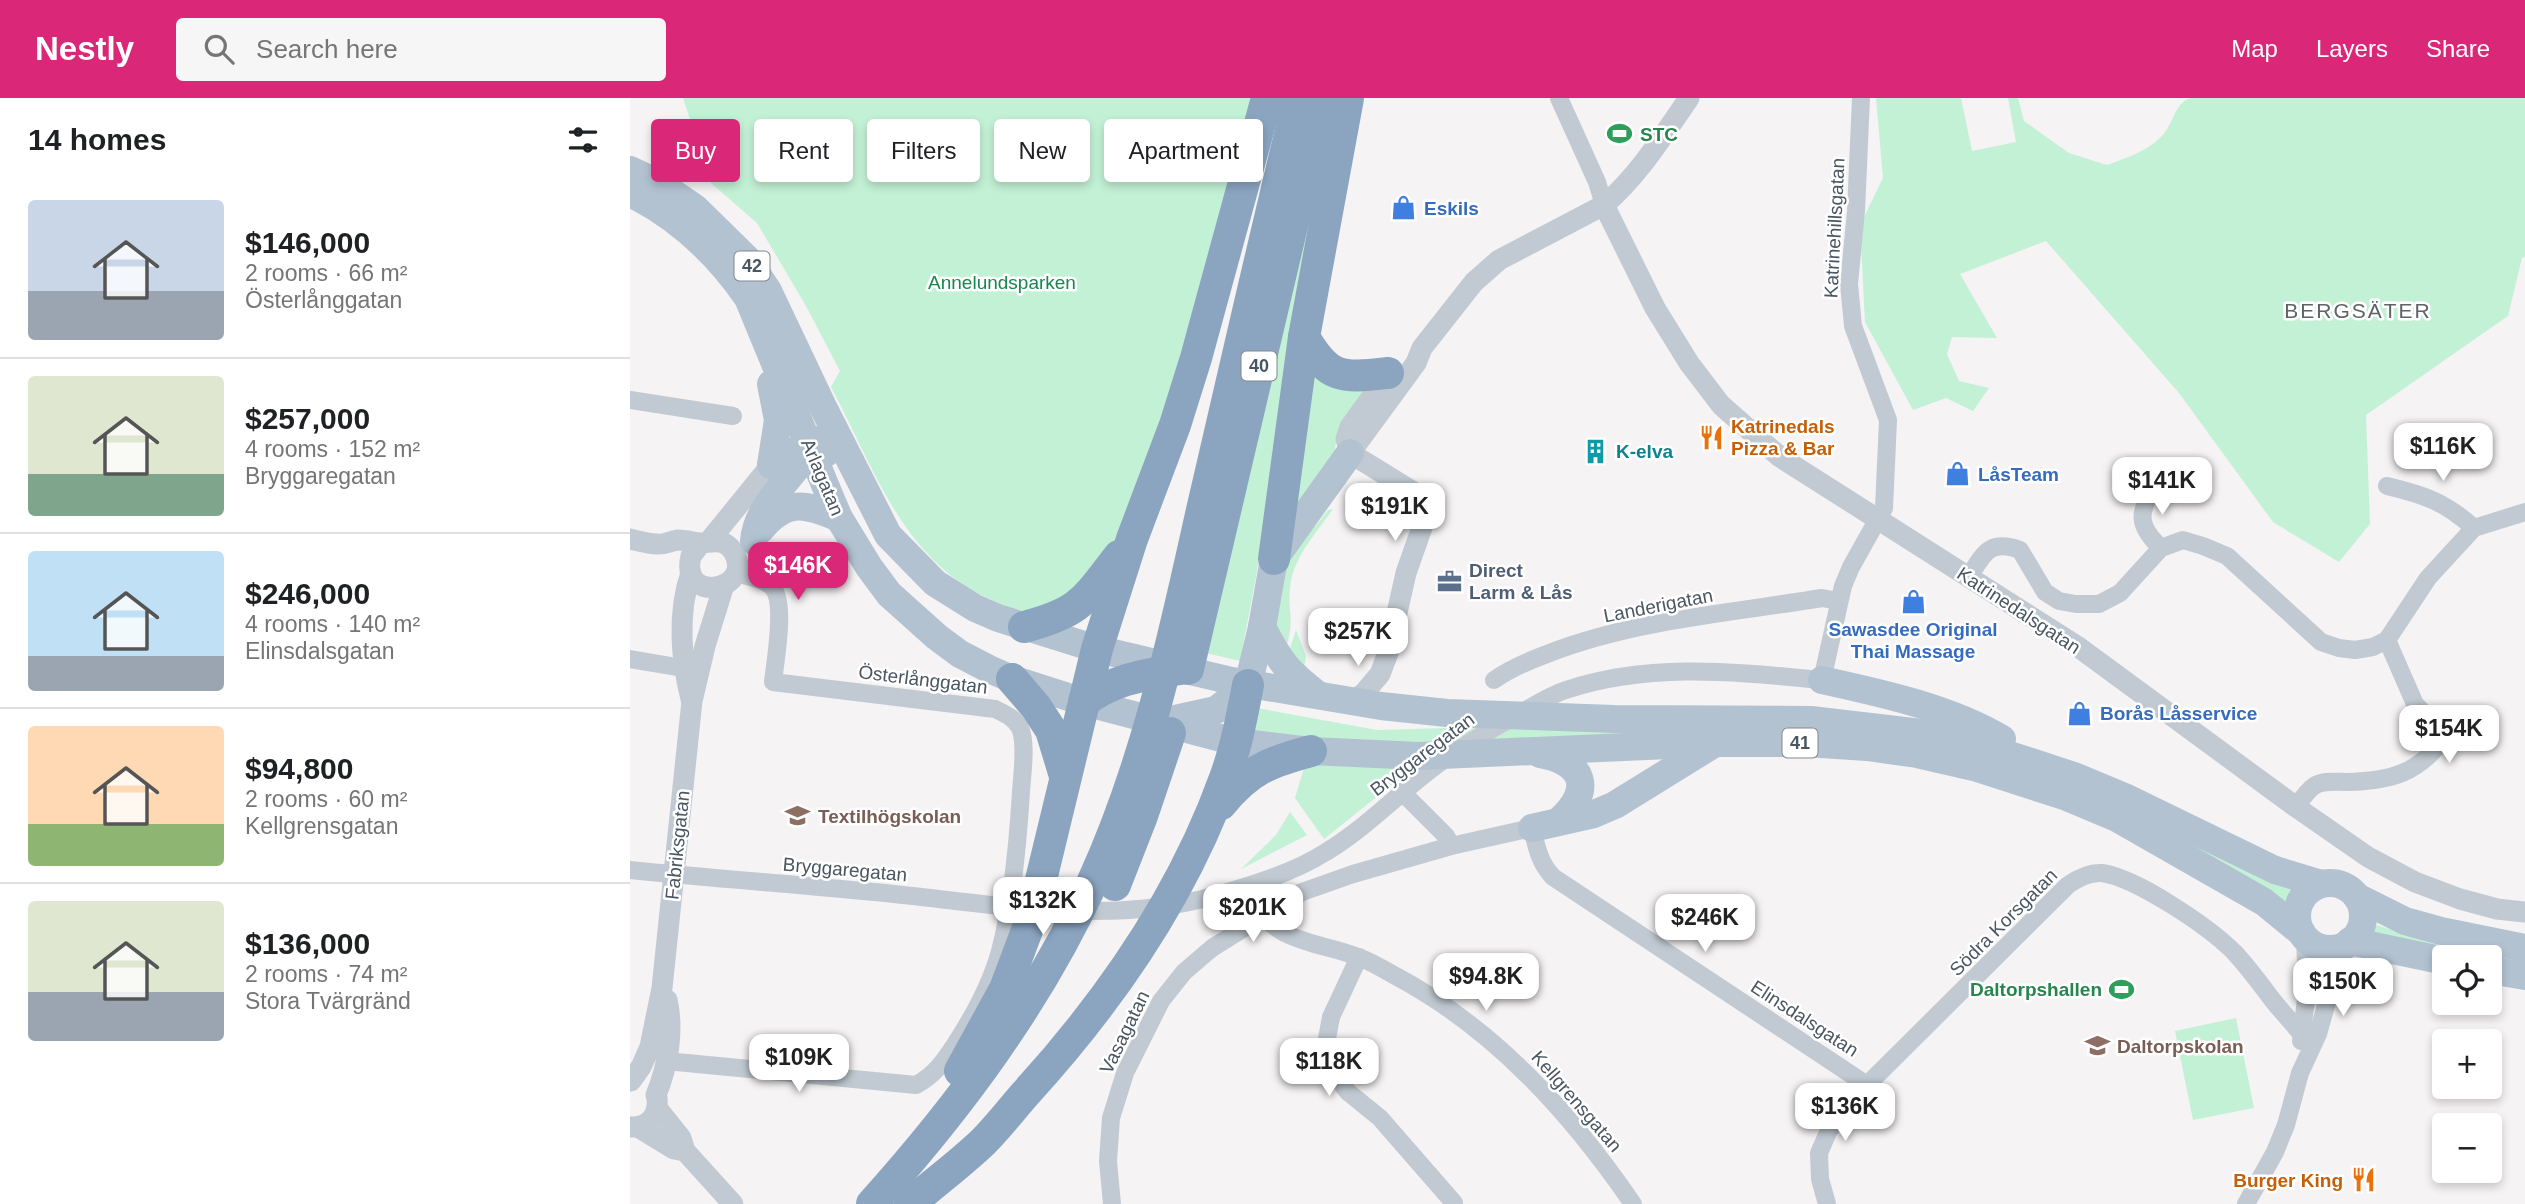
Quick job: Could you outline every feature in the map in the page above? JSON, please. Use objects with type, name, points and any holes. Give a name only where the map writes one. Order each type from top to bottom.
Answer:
[{"type":"highway","points":[[866,1204],[952,1085],[1005,989],[1032,917],[1097,649],[1132,539],[1175,425],[1192,371],[1267,98]]},
{"type":"highway","name":"40","points":[[900,1204],[968,1124],[1015,1062],[1050,1009],[1114,886],[1142,816],[1165,750],[1186,631],[1299,98]]},
{"type":"highway","name":"40","points":[[872,1204],[924,1145],[994,1054],[1031,997],[1094,880],[1122,808],[1155,706],[1186,631],[1322,98]]},
{"type":"highway","points":[[1274,559],[1304,337],[1348,98]]},
{"type":"highway","points":[[1304,337],[1320,363],[1338,374],[1361,376],[1388,373]]},
{"type":"highway","points":[[1024,627],[1052,620],[1077,608],[1132,539]]},
{"type":"highway","points":[[1084,702],[1098,691],[1128,679],[1180,669]]},
{"type":"highway","points":[[1012,679],[1051,730],[1065,776]]},
{"type":"highway","points":[[910,1204],[983,1142],[1053,1064],[1135,954],[1184,871],[1226,777],[1248,685]]},
{"type":"highway","points":[[1205,825],[1237,785],[1252,772],[1279,759],[1311,751]]},
{"type":"main road","name":"Arlagatan","points":[[630,170],[660,184],[695,208],[747,259],[768,291],[888,536],[935,583],[975,608],[1024,627],[1097,649],[1180,669]]},
{"type":"main road","name":"Arlagatan","points":[[630,192],[681,224],[711,251],[729,270],[748,299],[839,518],[889,594],[960,654],[1012,679],[1158,722]]},
{"type":"main road","points":[[759,324],[762,352],[778,420],[771,465]]},
{"type":"main road","points":[[754,541],[755,526],[763,512],[811,449],[823,407]]},
{"type":"main road","points":[[771,465],[796,449],[825,453],[838,464],[873,522],[888,536]]},
{"type":"main road","points":[[1158,722],[1216,710],[1226,705],[1248,685],[1274,559],[1350,453]]},
{"type":"main road","points":[[754,541],[771,517],[788,508],[803,505],[839,518]]},
{"type":"main road","points":[[1262,627],[1291,674],[1320,697]]},
{"type":"main road","name":"41","points":[[1180,669],[1248,685],[1320,697],[1447,713],[1615,719],[1811,720],[1867,725],[1979,744],[2050,767],[2129,799],[2274,870],[2320,884],[2341,885],[2357,897],[2405,921],[2525,948]]},
{"type":"main road","points":[[1822,680],[1956,717],[1990,731],[2050,767]]},
{"type":"main road","name":"41","points":[[1158,722],[1236,741],[1311,751],[1419,755],[1715,743],[1806,743],[1867,747],[1974,767],[2067,797],[2117,818],[2264,902],[2314,944],[2325,948],[2347,943],[2432,959]]},
{"type":"main road","points":[[1532,828],[1594,814],[1615,805],[1715,743]]},
{"type":"main road","points":[[1514,752],[1561,759],[1577,771],[1579,797],[1560,820]]},
{"type":"main road","points":[[2304,935],[2297,919],[2299,904],[2308,892],[2320,884]]},
{"type":"main road","points":[[2347,943],[2360,930],[2361,906],[2357,897]]},
{"type":"main road","points":[[2502,972],[2525,976]]},
{"type":"street","points":[[1559,98],[1597,182],[1604,205]]},
{"type":"street","points":[[1350,453],[1416,363],[1422,348],[1474,282],[1499,260],[1604,205],[1632,178],[1689,98]]},
{"type":"street","name":"Katrinehillsgatan","points":[[1861,98],[1856,211],[1849,285],[1853,326],[1888,420],[1884,508],[1877,520]]},
{"type":"street","name":"Katrinedalsgatan","points":[[1604,205],[1667,329],[1721,405],[1780,457],[2077,646],[2368,857],[2415,882],[2460,899],[2497,909],[2525,912]]},
{"type":"street","points":[[1352,702],[1364,693],[1380,674],[1388,653],[1406,573],[1425,519],[1421,501],[1407,487],[1350,453],[1346,439],[1350,426],[1388,373],[1404,356],[1422,348]]},
{"type":"street","points":[[630,400],[733,416]]},
{"type":"street","points":[[690,570],[691,556],[771,465]]},
{"type":"street","points":[[2155,486],[2142,511],[2143,524],[2148,535],[2161,548]]},
{"type":"street","points":[[2387,486],[2425,495],[2456,512],[2474,528]]},
{"type":"street","points":[[1969,577],[1983,553],[1993,547],[2007,545],[2021,550],[2045,592],[2059,601],[2099,604],[2120,593],[2161,548],[2183,540],[2227,556],[2321,642],[2355,650],[2372,648],[2387,639],[2428,578],[2474,528],[2525,512]]},
{"type":"street","points":[[1822,680],[1838,601],[1851,567],[1877,520]]},
{"type":"street","points":[[630,539],[659,545],[690,570],[699,584],[705,587],[711,588],[732,575],[736,560],[724,543],[675,540],[659,545]]},
{"type":"street","name":"Fabriksgatan","points":[[630,1081],[641,1067],[650,1047],[662,988],[692,701],[705,646],[732,575],[745,561],[754,541]]},
{"type":"street","name":"Fabriksgatan","points":[[690,570],[684,603],[683,668],[692,701]]},
{"type":"street","name":"Österlånggatan","points":[[732,575],[770,585],[778,597],[773,682],[995,709],[1011,717],[1021,729],[1023,755],[1019,819],[1008,905]]},
{"type":"street","name":"Landerigatan","points":[[1494,680],[1509,669],[1576,643],[1657,624],[1822,598],[1838,601]]},
{"type":"street","points":[[2296,807],[2313,787],[2322,782],[2382,780],[2402,774],[2432,755],[2446,736],[2415,704],[2387,639]]},
{"type":"street","points":[[630,659],[683,668]]},
{"type":"street","name":"Bryggaregatan","points":[[630,870],[1055,909],[1112,912],[1144,909],[1211,897],[1301,866],[1360,828],[1477,737],[1562,691],[1607,678],[1661,670],[1716,671],[1822,680]]},
{"type":"street","points":[[1403,793],[1446,836],[1451,846]]},
{"type":"street","name":"Vasagatan","points":[[1112,1204],[1108,1161],[1111,1118],[1125,1073],[1143,1034],[1161,1001],[1184,972],[1212,948],[1302,892],[1353,874],[1451,846],[1532,828]]},
{"type":"street","name":"Elinsdalsgatan","points":[[1532,828],[1536,852],[1553,877],[1867,1085]]},
{"type":"street","name":"Södra Korsgatan","points":[[1827,1204],[1820,1179],[1819,1153],[1829,1130],[1867,1085],[2068,885],[2088,874],[2101,873],[2118,878],[2157,898],[2198,924],[2232,950],[2252,971],[2302,1035]]},
{"type":"street","points":[[676,1062],[916,1085],[932,1077],[979,1005],[1000,952],[1008,905]]},
{"type":"street","points":[[1000,952],[1013,935],[1055,909]]},
{"type":"street","name":"Kellgrensgatan","points":[[1261,916],[1287,934],[1359,957],[1394,974],[1448,1007],[1500,1048],[1545,1091],[1595,1150],[1633,1204]]},
{"type":"street","points":[[2300,1073],[2307,991],[2304,935]]},
{"type":"street","points":[[2246,1204],[2275,1152],[2290,1113],[2300,1073],[2318,1034],[2347,943]]},
{"type":"street","points":[[1359,957],[1331,1017],[1326,1044],[1333,1072],[1348,1091],[1380,1118],[1454,1203]]},
{"type":"street","name":"Fabriksgatan","points":[[657,1102],[676,1062],[669,1036],[668,1003],[662,988]]},
{"type":"street","points":[[2280,1009],[2307,991]]},
{"type":"street","points":[[630,1081],[646,1083],[681,1138],[685,1151],[733,1204]]},
{"type":"street","points":[[633,1128],[649,1122],[657,1102]]},
{"type":"street","points":[[633,1128],[674,1149],[685,1151]]},
{"type":"green space","name":"Annelundsparken","points":[[683,98],[1260,98],[1254,119],[1104,119],[1104,182],[1237,182],[1173,409],[1111,551],[1085,592],[1035,609],[1013,608],[958,581],[933,559],[911,534],[876,477],[831,387],[840,371],[806,306],[757,223],[711,183],[740,182],[740,119],[690,119]]},
{"type":"green space","points":[[1876,98],[1961,98],[1972,151],[2016,142],[2008,98],[2018,98],[2024,121],[2069,153],[2107,165],[2149,147],[2165,132],[2180,105],[2190,98],[2525,98],[2525,257],[2522,258],[2508,316],[2366,415],[2370,524],[2339,562],[2273,522],[2179,393],[2046,241],[1960,274],[1997,338],[1952,337],[1947,354],[1959,381],[1989,388],[1973,411],[1946,398],[1913,410],[1865,322],[1860,225],[1883,178]]},
{"type":"green space","points":[[1321,154],[1256,577],[1240,661],[1206,653]]},
{"type":"green space","points":[[1313,367],[1375,383],[1338,437],[1336,454],[1291,515]]},
{"type":"green space","points":[[1333,509],[1308,543],[1294,571],[1290,590],[1290,630],[1286,647],[1276,623],[1282,570],[1311,525],[1315,527],[1328,510]]},
{"type":"green space","points":[[1296,630],[1306,656],[1304,668],[1289,651]]},
{"type":"green space","points":[[1251,707],[1377,730],[1519,726],[1963,747],[2298,890],[2290,911],[1981,758],[1385,743],[1246,732]]},
{"type":"green space","points":[[1306,761],[1419,763],[1324,839],[1295,798]]},
{"type":"green space","points":[[1290,812],[1307,835],[1241,869],[1276,835]]},
{"type":"green space","points":[[2370,923],[2405,934],[2458,945],[2432,945],[2432,948],[2364,937]]},
{"type":"green space","points":[[2502,954],[2525,959],[2525,964],[2502,960]]},
{"type":"green space","points":[[2236,1018],[2254,1108],[2193,1120],[2175,1031]]},
{"type":"place","name":"STC","points":[[1620,134]]},
{"type":"place","name":"Eskils","points":[[1404,208]]},
{"type":"place","name":"Katrinedals Pizza & Bar","points":[[1711,437]]},
{"type":"place","name":"K-elva","points":[[1596,451]]},
{"type":"place","name":"LåsTeam","points":[[1958,474]]},
{"type":"place","name":"Direct Larm & Lås","points":[[1449,581]]},
{"type":"place","name":"Sawasdee Original Thai Massage","points":[[1913,601]]},
{"type":"place","name":"Borås Låsservice","points":[[2080,713]]},
{"type":"place","name":"Textilhögskolan","points":[[798,816]]},
{"type":"place","name":"Daltorpshallen","points":[[2122,989]]},
{"type":"place","name":"Daltorpskolan","points":[[2097,1046]]},
{"type":"place","name":"Burger King","points":[[2363,1180]]},
{"type":"district","name":"BERGSÄTER","points":[[2358,311]]}]
